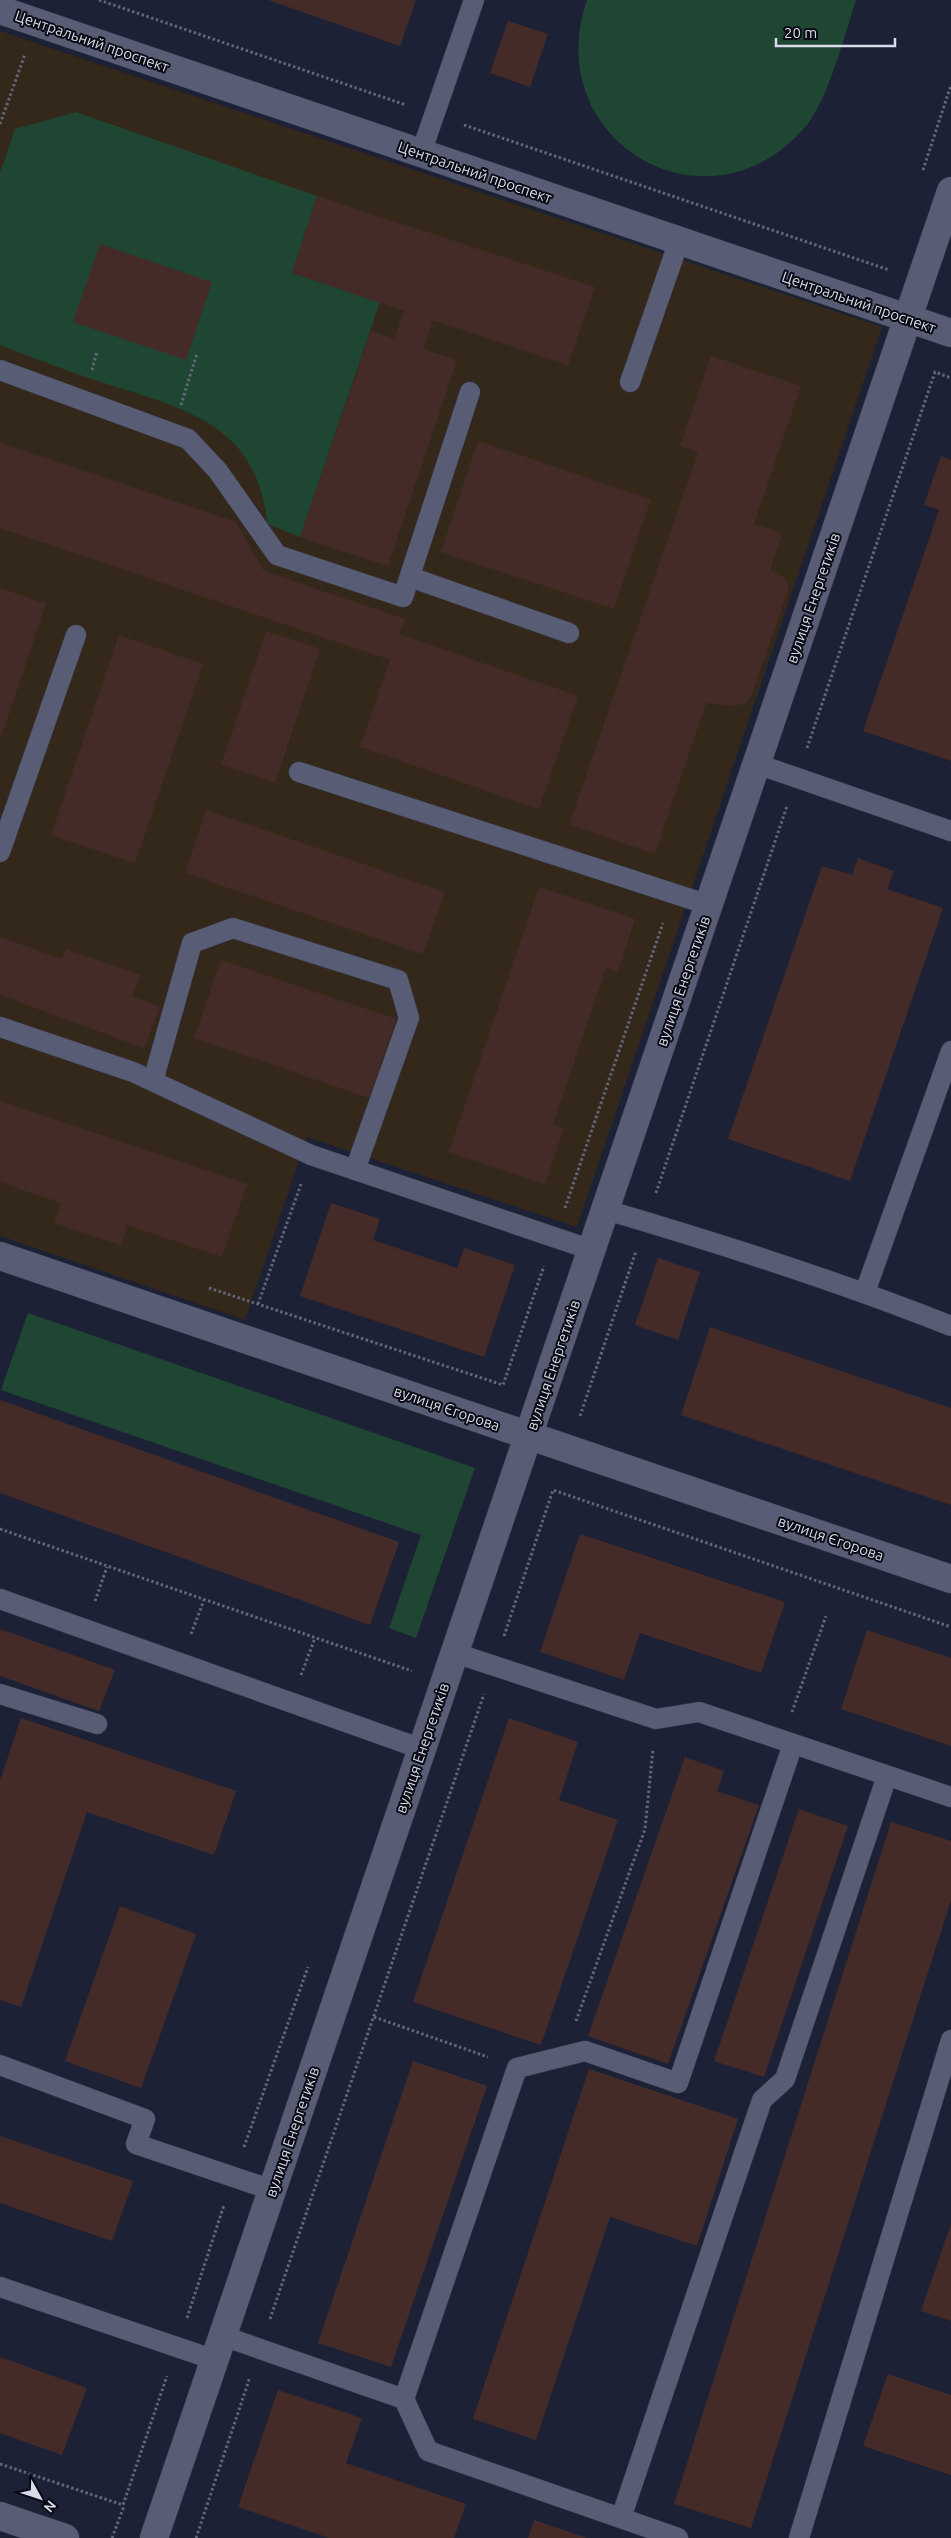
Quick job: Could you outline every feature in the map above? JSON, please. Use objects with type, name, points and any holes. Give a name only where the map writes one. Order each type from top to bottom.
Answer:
[{"type":"street","name":"Центральний проспект","points":[[0,10],[951,333]]},
{"type":"street","name":"вулиця Енергетиків","points":[[154,2538],[951,191]]},
{"type":"street","name":"вулиця Єгорова","points":[[0,1256],[951,1579]]},
{"type":"street","points":[[0,2516],[65,2538]]},
{"type":"lane","points":[[421,153],[474,0]]},
{"type":"lane","points":[[630,382],[679,241]]},
{"type":"lane","points":[[0,370],[188,439],[218,471],[277,555],[403,597],[470,392]]},
{"type":"lane","points":[[410,577],[569,633]]},
{"type":"lane","points":[[0,852],[76,635]]},
{"type":"lane","points":[[757,764],[951,831]]},
{"type":"lane","points":[[300,772],[709,905]]},
{"type":"lane","points":[[153,1081],[192,943],[233,928],[398,980],[409,1018],[355,1170]]},
{"type":"lane","points":[[0,1027],[133,1072],[311,1154],[592,1250]]},
{"type":"lane","points":[[865,1292],[945,1088],[951,1051]]},
{"type":"lane","points":[[606,1210],[865,1292],[951,1326]]},
{"type":"lane","points":[[0,1599],[422,1749]]},
{"type":"lane","points":[[454,1653],[656,1719],[699,1712],[951,1797]]},
{"type":"lane","points":[[0,1694],[97,1724]]},
{"type":"lane","points":[[678,2538],[428,2451],[404,2399],[517,2068],[585,2051],[678,2083],[787,1742]]},
{"type":"lane","points":[[621,2518],[762,2100],[785,2079],[887,1776]]},
{"type":"lane","points":[[798,2538],[951,2040]]},
{"type":"lane","points":[[0,2065],[145,2119],[136,2144],[272,2190]]},
{"type":"lane","points":[[0,2287],[176,2347],[260,2349],[404,2399]]},
{"type":"path","points":[[99,0],[889,270]]},
{"type":"path","points":[[0,124],[24,56],[34,59]]},
{"type":"path","points":[[173,433],[197,353]]},
{"type":"path","points":[[578,1419],[935,372],[951,378]]},
{"type":"path","points":[[202,1285],[503,1385],[673,894]]},
{"type":"path","points":[[258,1304],[311,1154]]},
{"type":"path","points":[[196,2538],[553,1490],[951,1627]]},
{"type":"path","points":[[0,1529],[413,1672],[417,1663]]},
{"type":"path","points":[[181,1663],[204,1600]]},
{"type":"path","points":[[787,1742],[826,1616]]},
{"type":"path","points":[[291,1701],[314,1638]]},
{"type":"path","points":[[563,2056],[644,1828],[656,1719]]},
{"type":"path","points":[[0,2464],[123,2505],[234,2178],[312,1958]]},
{"type":"path","points":[[374,2017],[517,2068]]},
{"type":"shaded area","points":[[0,31],[882,327],[577,1227],[307,1137],[245,1320],[0,1236]]},
{"type":"green space","points":[[587,0],[856,0],[829,84],[814,115],[806,126],[767,159],[724,175],[681,174],[642,159],[609,132],[587,95],[578,51]]},
{"type":"green space","points":[[76,112],[317,196],[292,273],[380,302],[300,537],[267,524],[261,490],[249,463],[233,442],[213,426],[189,413],[162,402],[0,345],[0,173],[15,129]]},
{"type":"green space","points":[[28,1313],[475,1468],[416,1638],[389,1628],[421,1535],[1,1390]]},
{"type":"building","points":[[268,0],[416,0],[400,46]]},
{"type":"building","points":[[508,21],[548,34],[530,87],[490,73]]},
{"type":"building","points":[[317,196],[595,287],[568,365],[433,320],[423,349],[457,360],[388,566],[300,537],[371,331],[394,339],[404,311],[292,273]]},
{"type":"building","points":[[100,244],[212,282],[186,360],[73,322]]},
{"type":"building","points":[[711,356],[801,386],[754,524],[782,533],[770,570],[784,578],[788,585],[788,591],[751,697],[745,703],[735,706],[706,703],[655,854],[569,825],[698,452],[680,446]]},
{"type":"building","points":[[478,441],[651,499],[614,609],[441,552]]},
{"type":"building","points":[[0,443],[236,522],[264,571],[405,619],[399,634],[578,696],[539,809],[360,747],[390,660],[0,528]]},
{"type":"building","points":[[941,456],[951,460],[951,761],[863,731],[939,510],[924,505]]},
{"type":"building","points":[[0,588],[46,604],[0,740]]},
{"type":"building","points":[[266,631],[320,649],[275,783],[221,765]]},
{"type":"building","points":[[119,635],[203,664],[135,863],[51,835]]},
{"type":"building","points":[[206,810],[445,892],[423,954],[185,873]]},
{"type":"building","points":[[858,858],[894,871],[887,889],[943,908],[850,1181],[728,1139],[822,866],[852,875]]},
{"type":"building","points":[[539,887],[635,919],[618,972],[606,968],[553,1124],[564,1128],[545,1184],[449,1152]]},
{"type":"building","points":[[0,937],[62,959],[66,949],[140,975],[132,996],[160,1007],[144,1048],[0,995]]},
{"type":"building","points":[[221,960],[396,1019],[369,1098],[194,1038]]},
{"type":"building","points":[[0,1101],[247,1184],[222,1257],[127,1225],[121,1245],[54,1223],[61,1203],[0,1182]]},
{"type":"building","points":[[331,1203],[380,1219],[373,1240],[457,1268],[464,1248],[515,1265],[484,1357],[300,1296]]},
{"type":"building","points":[[658,1258],[700,1272],[678,1340],[635,1325]]},
{"type":"building","points":[[710,1327],[951,1408],[951,1505],[681,1415]]},
{"type":"building","points":[[0,1400],[399,1542],[370,1625],[0,1493]]},
{"type":"building","points":[[580,1534],[785,1602],[761,1673],[640,1633],[624,1680],[540,1652]]},
{"type":"building","points":[[0,1629],[115,1670],[99,1711],[0,1676]]},
{"type":"building","points":[[867,1630],[951,1658],[951,1746],[841,1709]]},
{"type":"building","points":[[21,1718],[236,1791],[214,1855],[87,1812],[21,2007],[0,2000],[0,1781]]},
{"type":"building","points":[[509,1718],[578,1742],[559,1800],[618,1820],[541,2045],[413,2002]]},
{"type":"building","points":[[685,1757],[724,1771],[717,1791],[759,1805],[668,2064],[588,2036]]},
{"type":"building","points":[[799,1809],[848,1826],[764,2077],[714,2061]]},
{"type":"building","points":[[891,1822],[951,1841],[951,1900],[751,2528],[674,2504]]},
{"type":"building","points":[[120,1906],[196,1934],[141,2088],[65,2061]]},
{"type":"building","points":[[413,2061],[487,2086],[391,2367],[318,2343]]},
{"type":"building","points":[[589,2069],[738,2119],[697,2246],[610,2217],[536,2440],[473,2419]]},
{"type":"building","points":[[0,2136],[133,2181],[112,2241],[0,2203]]},
{"type":"building","points":[[951,2224],[951,2321],[921,2311]]},
{"type":"building","points":[[0,2357],[87,2388],[62,2455],[0,2433]]},
{"type":"building","points":[[888,2374],[951,2395],[951,2475],[863,2446]]},
{"type":"building","points":[[278,2390],[362,2418],[346,2463],[466,2504],[454,2538],[329,2538],[238,2507]]},
{"type":"building","points":[[534,2520],[587,2538],[528,2538]]}]
